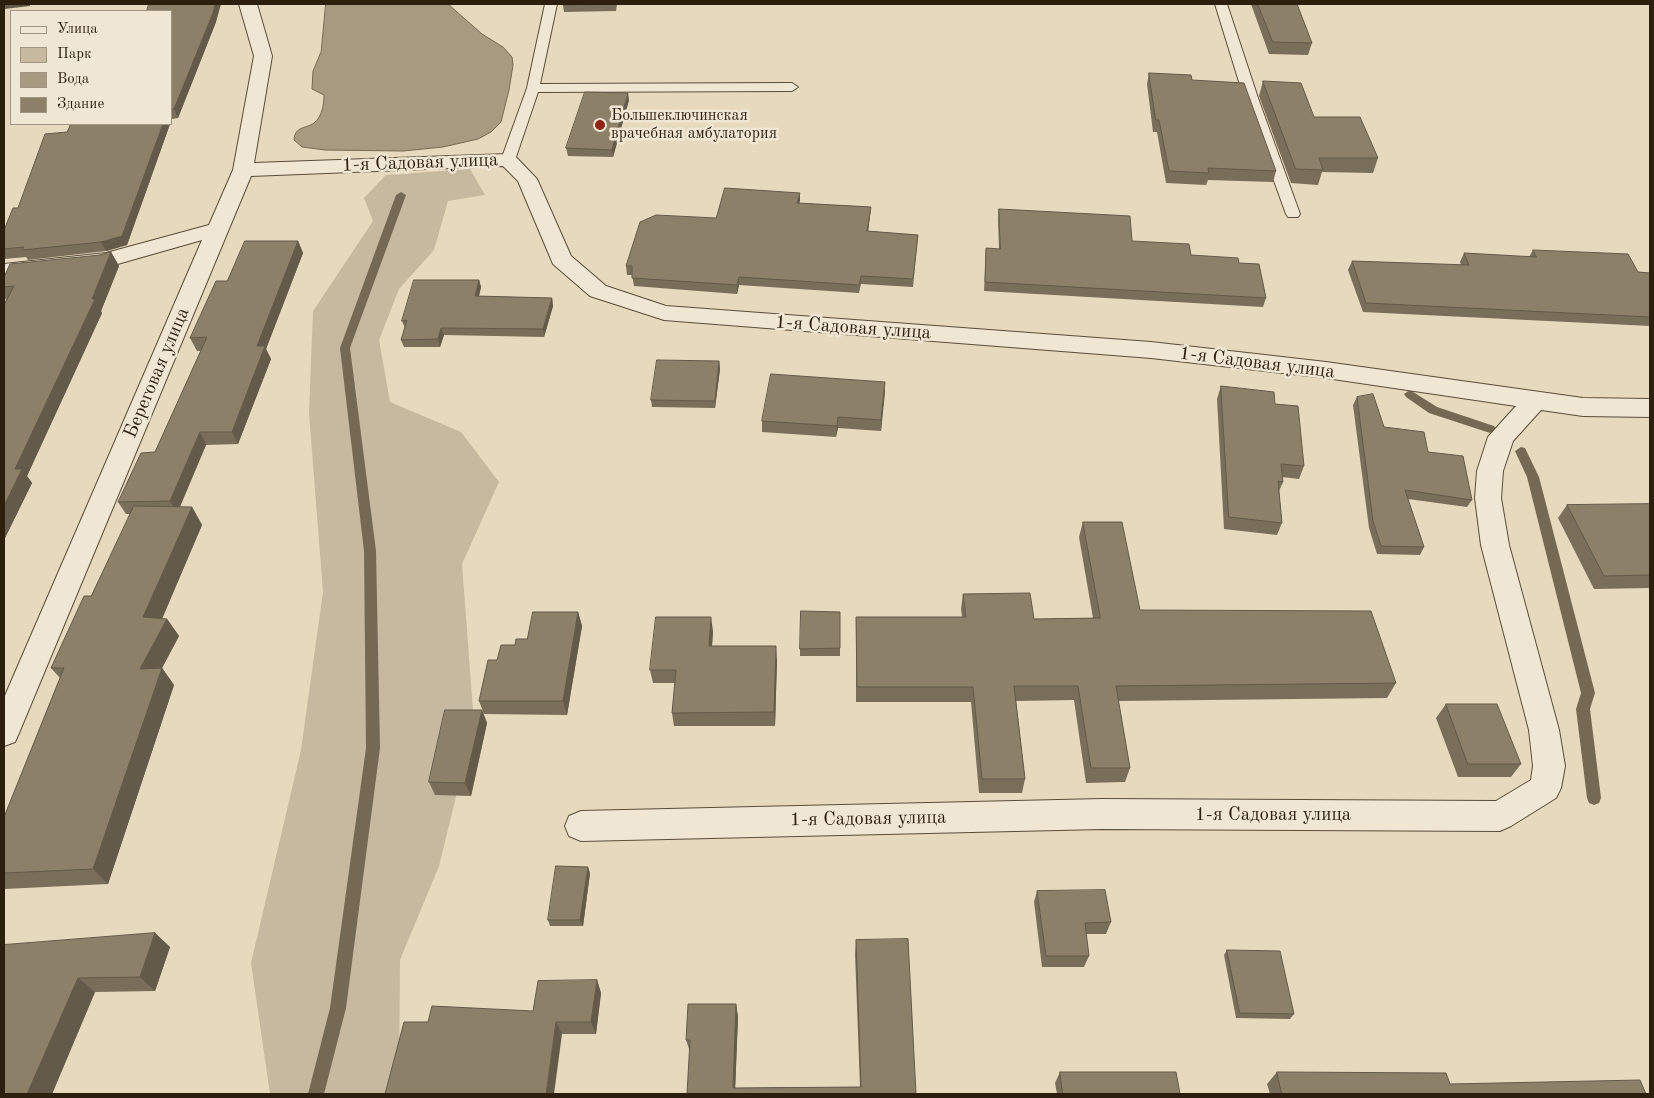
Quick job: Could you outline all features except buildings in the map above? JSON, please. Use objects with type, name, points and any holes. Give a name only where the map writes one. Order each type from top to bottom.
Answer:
[{"type":"street","name":"Береговая улица","points":[[4,733],[243,170],[263,56],[248,4]]},
{"type":"street","name":"1-я Садовая улица","points":[[243,170],[508,160],[527,179],[561,259],[598,291],[664,313],[1151,350],[1326,370],[1583,407],[1650,408]]},
{"type":"street","points":[[4,270],[107,260],[218,229]]},
{"type":"street","name":"1-я Садовая улица","points":[[581,826],[1102,814],[1500,816],[1545,788],[1548,766],[1544,730],[1494,545],[1488,498],[1490,471],[1501,437],[1536,400]]},
{"type":"lane","points":[[508,160],[533,88],[551,4]]},
{"type":"lane","points":[[1221,4],[1251,98],[1292,214]]},
{"type":"lane","points":[[533,88],[792,87]]},
{"type":"green space","points":[[470,169],[485,195],[448,201],[434,250],[399,289],[379,340],[390,402],[461,432],[499,482],[462,564],[474,723],[439,866],[400,960],[399,1094],[270,1094],[251,963],[301,750],[323,592],[309,413],[313,311],[373,221],[364,198],[386,175]]},
{"type":"water","points":[[326,4],[448,4],[482,34],[503,47],[512,57],[513,65],[509,90],[501,122],[491,132],[478,139],[443,147],[403,151],[325,150],[302,147],[294,140],[296,132],[314,123],[321,114],[323,106],[324,95],[312,89],[313,71],[321,52]]},
{"type":"waterway","points":[[316,1094],[338,1008],[373,748],[370,551],[345,348],[401,195]]},
{"type":"waterway","points":[[1410,394],[1433,410],[1490,429]]},
{"type":"waterway","points":[[1521,451],[1533,477],[1588,693],[1583,709],[1594,798]]},
{"type":"place","name":"Большеключинская врачебная амбулатория","points":[[600,125]]}]
